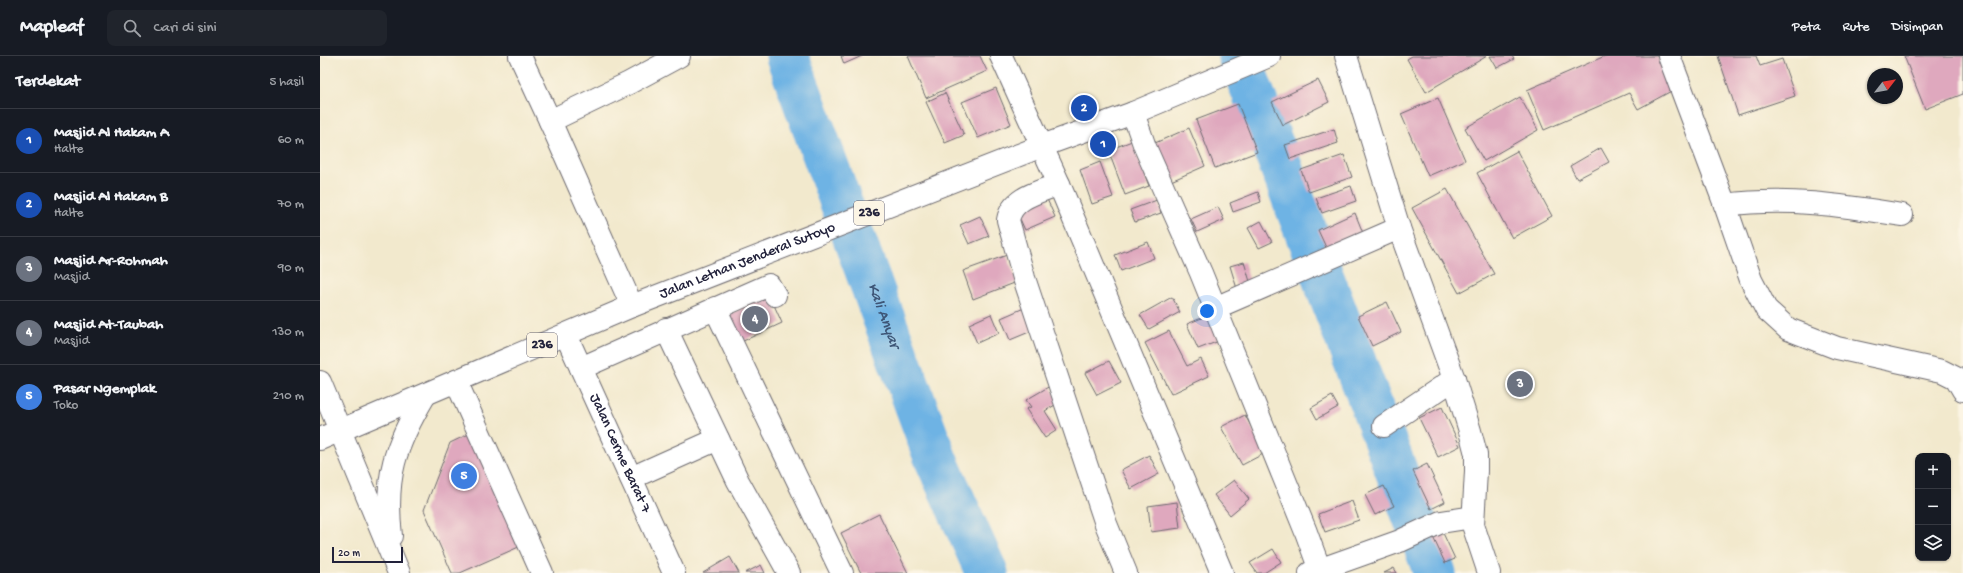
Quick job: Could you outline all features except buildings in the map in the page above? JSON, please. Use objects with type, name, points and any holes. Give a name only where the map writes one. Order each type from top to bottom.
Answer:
[{"type":"street","points":[[520,56],[550,120],[632,306]]},
{"type":"street","points":[[550,120],[629,84],[679,56]]},
{"type":"street","points":[[1001,56],[1059,184],[1222,573]]},
{"type":"street","points":[[1346,56],[1399,228],[1454,379],[1470,430],[1476,454],[1473,525],[1489,573]]},
{"type":"street","points":[[1669,56],[1754,286],[1766,309],[1788,329],[1837,348],[1942,371],[1956,378],[1963,390]]},
{"type":"street","name":"Jalan Letnan Jenderal Sutoyo","points":[[320,439],[632,306],[1042,146],[1133,113],[1265,57]]},
{"type":"street","points":[[1133,113],[1144,147],[1215,308],[1306,532],[1316,572],[1400,541],[1430,527],[1453,519],[1474,517]]},
{"type":"street","points":[[1059,184],[1022,199],[1014,204],[1009,212],[1008,220],[1026,286],[1104,517],[1126,573]]},
{"type":"street","points":[[1725,205],[1753,201],[1801,201],[1902,214]]},
{"type":"street","points":[[1215,308],[1399,228]]},
{"type":"street","points":[[581,368],[666,329],[770,285],[774,295]]},
{"type":"street","points":[[715,308],[842,573]]},
{"type":"street","points":[[666,329],[738,481],[789,573]]},
{"type":"street","name":"Jalan Cerme Barat 7","points":[[566,335],[674,573]]},
{"type":"street","points":[[1384,426],[1454,379]]},
{"type":"street","points":[[456,381],[542,573]]},
{"type":"street","points":[[320,382],[397,569]]},
{"type":"street","points":[[397,569],[388,509],[391,471],[402,436],[425,395]]},
{"type":"street","points":[[631,478],[718,439]]},
{"type":"waterway","name":"Kali Anyar","points":[[787,56],[936,460],[987,573]]},
{"type":"waterway","points":[[1239,56],[1435,573]]},
{"type":"place","name":"Masjid Al Hakam B","points":[[1084,108]]},
{"type":"place","name":"Masjid Al Hakam A","points":[[1103,144]]},
{"type":"place","name":"Masjid At-Taubah","points":[[755,319]]},
{"type":"place","name":"Masjid Ar-Rohmah","points":[[1520,384]]},
{"type":"place","name":"Pasar Ngemplak","points":[[464,476]]}]
